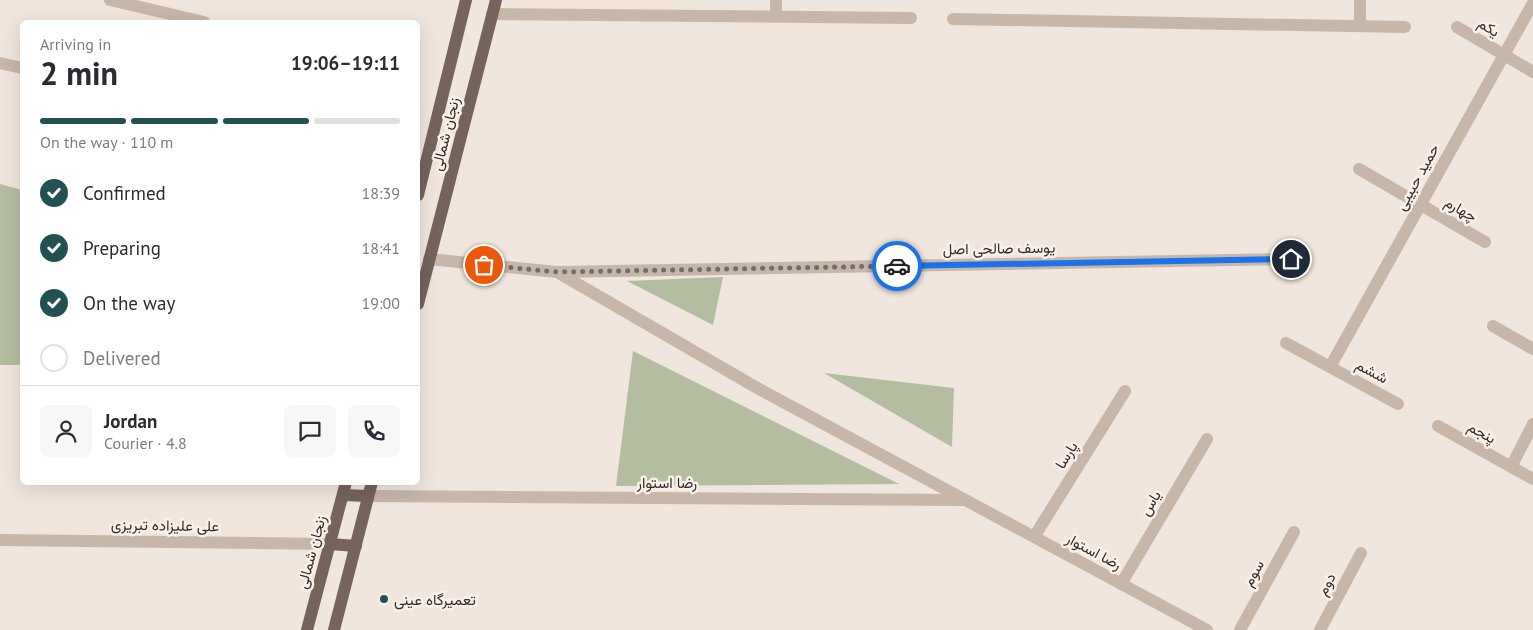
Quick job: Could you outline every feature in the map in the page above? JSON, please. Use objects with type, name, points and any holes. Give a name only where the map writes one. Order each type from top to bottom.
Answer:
[{"type":"main road","name":"زنجان شمالی","points":[[420,187],[466,0]]},
{"type":"main road","name":"زنجان شمالی","points":[[420,296],[496,0]]},
{"type":"main road","points":[[334,630],[371,485]]},
{"type":"main road","name":"زنجان شمالی","points":[[307,630],[345,489]]},
{"type":"main road","points":[[345,489],[368,496]]},
{"type":"main road","points":[[330,544],[356,546]]},
{"type":"street","points":[[110,0],[195,20]]},
{"type":"street","points":[[776,0],[776,16]]},
{"type":"street","points":[[1360,0],[1360,26]]},
{"type":"street","name":"حمید حبیبی","points":[[1330,368],[1533,3]]},
{"type":"street","points":[[492,14],[911,18]]},
{"type":"street","points":[[953,19],[1405,27]]},
{"type":"street","name":"یکم","points":[[1458,27],[1504,55]]},
{"type":"street","points":[[1504,55],[1533,72]]},
{"type":"street","points":[[0,63],[20,68]]},
{"type":"street","points":[[1358,169],[1421,204]]},
{"type":"street","name":"چهارم","points":[[1421,204],[1485,242]]},
{"type":"street","name":"رضا استوار","points":[[429,259],[557,272],[759,389],[1207,630]]},
{"type":"street","name":"یوسف صالحی اصل","points":[[557,272],[1291,259]]},
{"type":"street","points":[[1494,326],[1533,349]]},
{"type":"street","points":[[1286,343],[1330,368]]},
{"type":"street","name":"ششم","points":[[1330,368],[1398,404]]},
{"type":"street","name":"پارسا","points":[[1034,537],[1126,391]]},
{"type":"street","points":[[1533,424],[1511,467],[1533,479]]},
{"type":"street","name":"پنجم","points":[[1438,426],[1511,467]]},
{"type":"street","name":"یاس","points":[[1121,584],[1206,439]]},
{"type":"street","name":"رضا استوار","points":[[368,496],[966,500]]},
{"type":"street","name":"سوم","points":[[1240,630],[1294,532]]},
{"type":"street","name":"علی علیزاده تبریزی","points":[[0,540],[330,544]]},
{"type":"street","name":"دوم","points":[[1320,630],[1360,553]]},
{"type":"green space","points":[[0,184],[20,189],[20,365],[0,365]]},
{"type":"green space","points":[[723,277],[713,325],[627,281]]},
{"type":"green space","points":[[633,351],[899,484],[616,486]]},
{"type":"green space","points":[[824,373],[954,388],[952,447]]},
{"type":"way so far","points":[[484,265],[557,272],[897,266]]},
{"type":"place","name":"تعمیرگاه عینی","points":[[384,599]]},
{"type":"route","points":[[897,266],[1291,259]]}]
